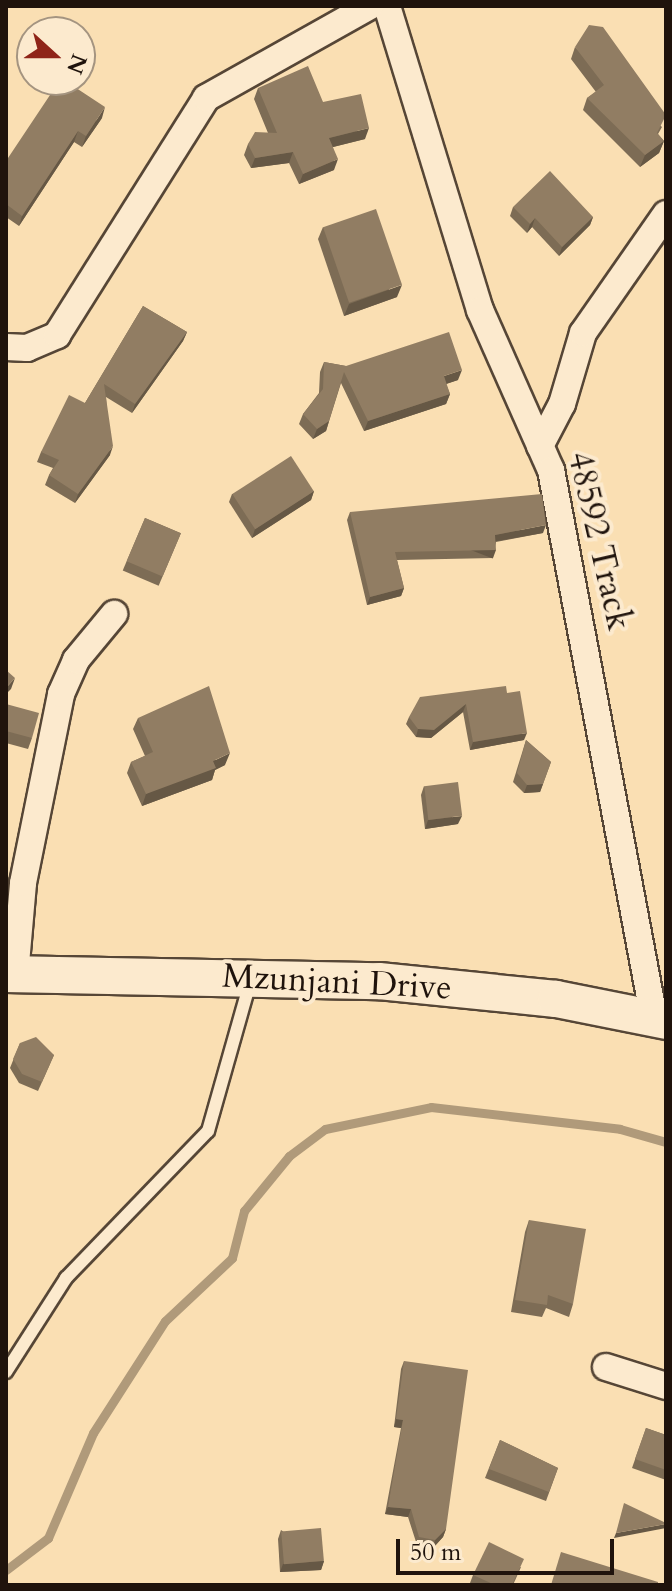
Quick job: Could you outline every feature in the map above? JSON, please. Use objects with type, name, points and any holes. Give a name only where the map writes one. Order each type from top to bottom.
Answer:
[{"type":"main road","name":"Mzunjani Drive","points":[[11,974],[252,976],[475,990],[660,1019]]},
{"type":"street","points":[[6,347],[27,348],[57,335],[206,98],[370,6]]},
{"type":"street","name":"48592 Track","points":[[387,6],[480,310],[540,446],[568,540],[660,1019]]},
{"type":"street","points":[[540,446],[562,404],[583,333],[666,214]]},
{"type":"street","points":[[11,974],[23,883],[61,694],[76,660],[114,614]]},
{"type":"street","points":[[606,1367],[666,1386]]},
{"type":"lane","points":[[6,1372],[66,1278],[200,1142],[252,976]]},
{"type":"building","points":[[589,25],[603,27],[666,115],[657,133],[664,141],[645,155],[587,98],[604,85],[575,47]]},
{"type":"building","points":[[308,66],[323,102],[361,94],[369,128],[329,138],[338,159],[303,174],[293,152],[255,158],[248,144],[255,132],[277,133],[258,88]]},
{"type":"building","points":[[49,96],[88,96],[105,107],[86,136],[78,131],[22,216],[6,204],[6,161]]},
{"type":"building","points":[[550,171],[593,217],[562,247],[535,218],[530,224],[513,207]]},
{"type":"building","points":[[376,209],[402,285],[349,303],[323,227]]},
{"type":"building","points":[[143,306],[187,332],[135,404],[104,384],[113,446],[78,494],[49,475],[59,460],[41,452],[69,395],[85,403]]},
{"type":"building","points":[[449,332],[462,370],[444,376],[450,394],[368,421],[344,372],[329,421],[317,429],[303,414],[323,389],[324,362],[346,366]]},
{"type":"building","points":[[291,456],[314,491],[255,529],[232,494]]},
{"type":"building","points":[[542,494],[546,525],[495,535],[496,550],[395,552],[404,588],[370,597],[350,512]]},
{"type":"building","points":[[145,518],[181,533],[163,577],[127,561]]},
{"type":"building","points":[[6,670],[15,678],[6,688]]},
{"type":"building","points":[[209,686],[230,753],[213,761],[216,768],[146,794],[131,762],[153,752],[138,718]]},
{"type":"building","points":[[506,686],[507,693],[520,691],[527,733],[473,742],[466,704],[434,730],[418,729],[409,717],[420,697]]},
{"type":"building","points":[[6,704],[39,713],[32,738],[6,731]]},
{"type":"building","points":[[526,740],[551,762],[543,784],[527,785],[517,773]]},
{"type":"building","points":[[458,782],[462,816],[428,820],[424,786]]},
{"type":"building","points":[[36,1037],[54,1055],[42,1082],[22,1074],[13,1059],[20,1043]]},
{"type":"building","points":[[529,1220],[586,1229],[573,1304],[548,1295],[547,1305],[515,1300]]},
{"type":"building","points":[[404,1361],[468,1370],[446,1529],[435,1540],[419,1537],[411,1509],[388,1507],[403,1420],[396,1419]]},
{"type":"building","points":[[646,1428],[666,1435],[666,1470],[635,1459]]},
{"type":"building","points":[[500,1440],[558,1468],[549,1492],[489,1469]]},
{"type":"building","points":[[624,1503],[666,1523],[666,1524],[616,1533]]},
{"type":"building","points":[[321,1528],[324,1561],[284,1564],[281,1531]]},
{"type":"building","points":[[489,1542],[524,1559],[512,1585],[495,1585],[473,1575]]},
{"type":"building","points":[[561,1552],[658,1582],[658,1585],[551,1585]]},
{"type":"waterway","points":[[6,1570],[48,1538],[93,1433],[165,1321],[232,1258],[244,1211],[289,1156],[325,1129],[431,1107],[620,1129],[666,1142]]}]
